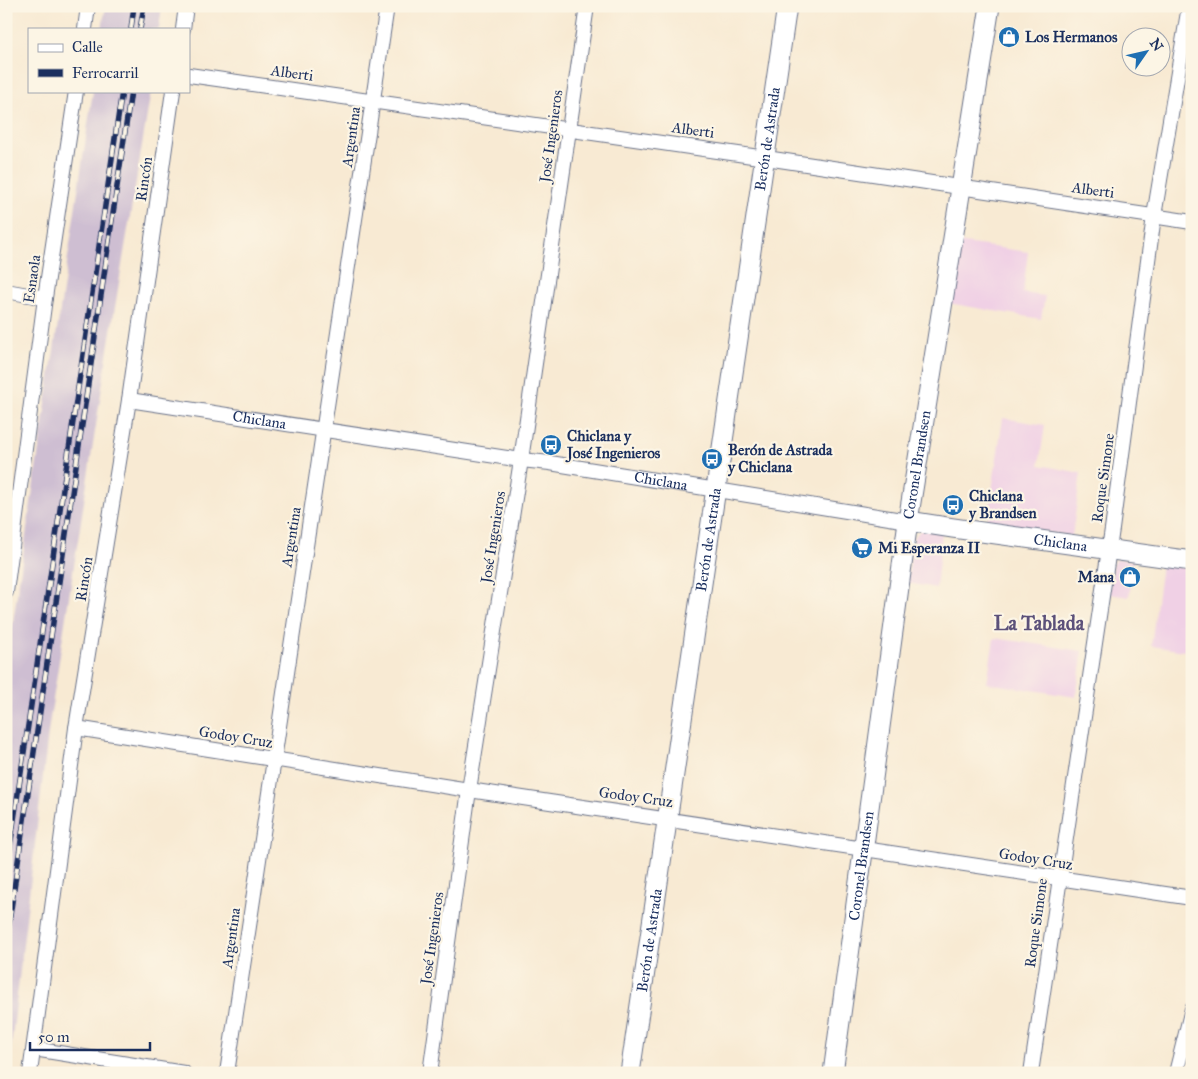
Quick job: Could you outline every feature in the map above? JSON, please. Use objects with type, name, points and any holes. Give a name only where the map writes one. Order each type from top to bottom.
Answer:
[{"type":"street","points":[[85,28],[88,6]]},
{"type":"street","points":[[183,28],[186,6]]},
{"type":"street","name":"Argentina","points":[[227,1073],[387,6]]},
{"type":"street","name":"José Ingenieros","points":[[430,1073],[469,790],[521,460],[587,6]]},
{"type":"street","name":"Berón de Astrada","points":[[630,1073],[788,6]]},
{"type":"street","name":"Coronel Brandsen","points":[[833,1073],[908,520],[990,6]]},
{"type":"street","name":"Roque Simone","points":[[1031,1073],[1110,549],[1154,216],[1189,6]]},
{"type":"street","name":"Alberti","points":[[190,75],[373,100],[1192,222]]},
{"type":"street","name":"Esnaola","points":[[6,592],[9,550],[76,92]]},
{"type":"street","name":"Rincón","points":[[30,1073],[76,728],[130,400],[173,92]]},
{"type":"street","points":[[6,291],[46,298]]},
{"type":"street","name":"Chiclana","points":[[130,400],[521,460],[550,462],[953,528],[1192,561]]},
{"type":"street","name":"Godoy Cruz","points":[[76,728],[469,790],[667,818],[1192,898]]},
{"type":"street","points":[[1176,1073],[1192,1009]]},
{"type":"street","points":[[34,1049],[184,1073]]},
{"type":"shaded area","points":[[106,6],[162,6],[159,28],[102,28]]},
{"type":"shaded area","points":[[93,92],[151,92],[107,355],[49,725],[8,1072],[6,1073],[6,668]]},
{"type":"shaded area","points":[[957,242],[1028,252],[1023,293],[1045,296],[1041,319],[948,303]]},
{"type":"shaded area","points":[[1003,418],[1045,425],[1039,465],[1081,473],[1072,536],[987,523]]},
{"type":"shaded area","points":[[921,530],[942,532],[936,588],[907,583],[914,537]]},
{"type":"shaded area","points":[[1118,559],[1134,561],[1129,597],[1109,594],[1113,568]]},
{"type":"shaded area","points":[[1162,565],[1192,569],[1192,652],[1151,646]]},
{"type":"shaded area","points":[[994,638],[1083,651],[1076,697],[987,683]]},
{"type":"railway","points":[[131,28],[134,6]]},
{"type":"railway","points":[[140,28],[144,6]]},
{"type":"railway","points":[[6,874],[122,92]]},
{"type":"railway","points":[[6,943],[131,92]]},
{"type":"place","name":"Los Hermanos","points":[[1009,37]]},
{"type":"place","name":"Chiclana y José Ingenieros","points":[[551,445]]},
{"type":"place","name":"Berón de Astrada y Chiclana","points":[[712,459]]},
{"type":"place","name":"Chiclana y Brandsen","points":[[953,505]]},
{"type":"place","name":"Mi Esperanza II","points":[[862,548]]},
{"type":"place","name":"Mana","points":[[1130,577]]},
{"type":"district","name":"La Tablada","points":[[1039,623]]}]
